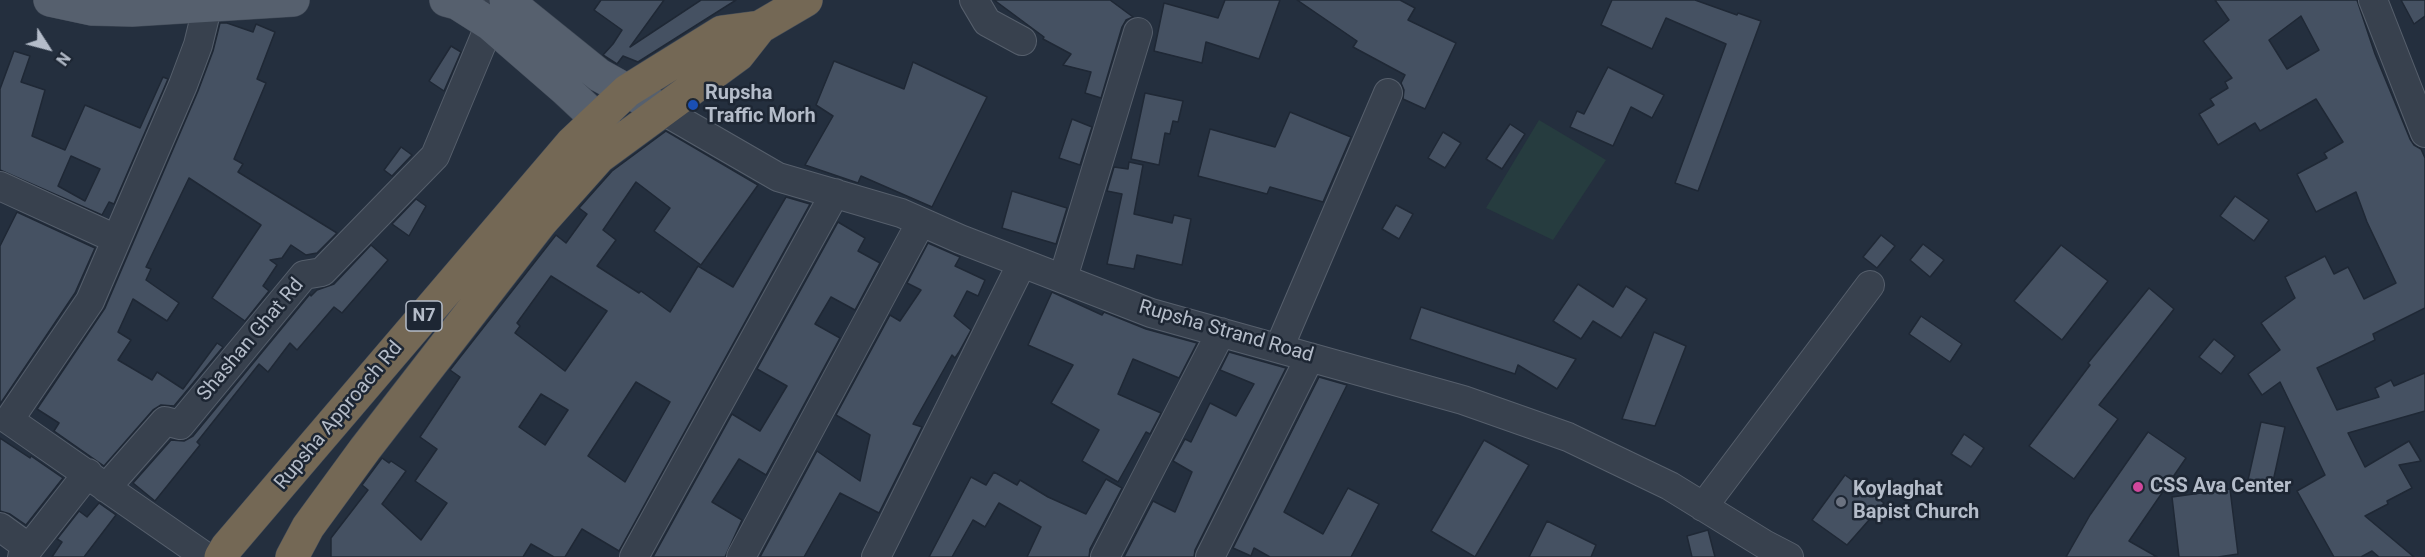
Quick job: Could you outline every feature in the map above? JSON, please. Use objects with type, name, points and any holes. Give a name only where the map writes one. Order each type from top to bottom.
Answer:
[{"type":"highway","name":"N7","points":[[662,110],[738,55],[760,27],[806,0]]},
{"type":"highway","name":"N7","points":[[627,91],[722,32],[760,27]]},
{"type":"highway","name":"Rupsha Approach Rd","points":[[292,557],[308,527],[365,449],[541,222],[599,157],[607,132],[627,91]]},
{"type":"highway","name":"Rupsha Approach Rd","points":[[221,557],[227,547],[572,142],[607,132],[662,110]]},
{"type":"main road","points":[[50,0],[92,9],[132,10],[209,2],[293,0]]},
{"type":"main road","points":[[446,0],[499,8],[599,75],[662,110]]},
{"type":"main road","points":[[499,8],[607,132]]},
{"type":"street","points":[[974,0],[987,22],[1022,41]]},
{"type":"street","points":[[2373,0],[2425,133]]},
{"type":"street","points":[[206,557],[97,481],[4,422],[90,300],[183,85],[198,45],[209,2]]},
{"type":"street","name":"Shashan Ghat Rd","points":[[97,481],[165,421],[180,425],[304,275],[322,272],[435,156],[499,8]]},
{"type":"street","points":[[1063,278],[1138,32]]},
{"type":"street","points":[[1280,348],[1388,93]]},
{"type":"street","name":"Rupsha Strand Road","points":[[662,110],[778,177],[901,213],[1151,313],[1464,400],[1568,437],[1670,486],[1786,556]]},
{"type":"street","points":[[0,186],[116,239]]},
{"type":"street","points":[[634,557],[835,193]]},
{"type":"street","points":[[741,557],[921,222]]},
{"type":"street","points":[[876,557],[1022,263]]},
{"type":"street","points":[[1704,507],[1870,285]]},
{"type":"street","points":[[1105,557],[1221,332]]},
{"type":"street","points":[[1210,557],[1310,357]]},
{"type":"street","points":[[0,527],[26,552],[97,481]]},
{"type":"green space","points":[[1539,120],[1606,160],[1553,240],[1486,208]]},
{"type":"building","points":[[601,0],[664,0],[630,47],[701,0],[736,0],[638,62],[623,56],[617,64],[603,55],[622,30],[594,10]]},
{"type":"building","points":[[994,0],[1110,0],[1133,17],[1126,20],[1122,27],[1101,98],[1085,93],[1091,72],[1063,65],[1071,54],[1043,39],[1044,37]]},
{"type":"building","points":[[1225,0],[1280,0],[1259,59],[1206,42],[1202,63],[1154,51],[1164,3],[1218,18]]},
{"type":"building","points":[[1297,0],[1400,0],[1415,8],[1408,20],[1456,43],[1425,109],[1403,99],[1404,90],[1401,83],[1405,75],[1353,47],[1357,41]]},
{"type":"building","points":[[1612,0],[1695,0],[1761,21],[1698,191],[1675,183],[1726,44],[1666,18],[1652,49],[1601,25]]},
{"type":"building","points":[[2215,0],[2357,0],[2375,54],[2410,139],[2421,149],[2425,158],[2425,308],[2373,334],[2375,340],[2317,368],[2337,410],[2379,397],[2375,388],[2391,380],[2394,386],[2425,373],[2425,411],[2348,433],[2365,467],[2409,441],[2421,461],[2399,465],[2412,488],[2365,516],[2414,557],[2379,557],[2372,551],[2361,557],[2334,557],[2297,491],[2325,475],[2280,382],[2262,395],[2248,374],[2280,350],[2261,323],[2295,298],[2285,277],[2325,256],[2334,274],[2348,267],[2364,299],[2396,283],[2367,222],[2356,192],[2316,212],[2297,174],[2327,158],[2324,153],[2343,142],[2316,99],[2260,131],[2255,123],[2218,145],[2199,114],[2214,105],[2210,99],[2228,88],[2225,82],[2232,78],[2203,41],[2229,20]],"holes":[[[2301,16],[2319,50],[2287,69],[2269,40]]]},
{"type":"building","points":[[2401,0],[2425,0],[2425,16],[2414,24]]},
{"type":"building","points":[[220,23],[227,23],[253,32],[256,24],[275,32],[257,79],[266,83],[234,159],[243,164],[238,172],[337,233],[317,253],[306,255],[291,245],[282,258],[270,260],[277,265],[263,286],[269,291],[245,321],[212,298],[261,225],[189,178],[146,267],[151,269],[146,280],[179,303],[167,321],[133,299],[118,332],[131,340],[118,360],[152,380],[157,372],[183,389],[217,343],[223,347],[174,406],[161,405],[153,410],[104,466],[54,431],[59,423],[37,409],[105,308],[198,91],[213,51]]},
{"type":"building","points":[[451,46],[461,52],[444,91],[429,81]]},
{"type":"building","points":[[14,51],[30,56],[21,82],[45,90],[32,136],[65,150],[85,105],[140,128],[163,77],[168,79],[114,204],[109,202],[102,215],[0,170],[0,89]],"holes":[[[71,156],[100,169],[85,201],[58,186]]]},
{"type":"building","points":[[834,61],[904,89],[913,62],[987,97],[932,207],[861,176],[858,183],[805,165],[833,116],[816,105]]},
{"type":"building","points":[[1608,67],[1664,95],[1652,118],[1631,107],[1613,146],[1570,127],[1577,111],[1584,114]]},
{"type":"building","points":[[1145,93],[1183,101],[1178,122],[1173,121],[1170,134],[1165,133],[1159,165],[1131,159]]},
{"type":"building","points":[[1290,112],[1351,137],[1323,202],[1270,187],[1267,194],[1198,176],[1210,129],[1275,147]]},
{"type":"building","points":[[1072,119],[1092,127],[1080,165],[1059,158]]},
{"type":"building","points":[[1510,124],[1525,134],[1502,169],[1486,159]]},
{"type":"building","points":[[666,131],[758,185],[701,265],[654,231],[670,208],[636,182],[603,230],[616,240],[597,266],[639,293],[641,291],[670,312],[698,266],[733,287],[786,197],[810,204],[619,551],[582,529],[565,557],[554,557],[531,544],[523,557],[331,557],[331,538],[368,490],[362,485],[382,458],[406,471],[382,504],[421,540],[447,503],[415,481],[437,449],[420,437],[460,377],[450,370],[556,235],[566,243],[587,214],[579,208],[612,171]],"holes":[[[551,276],[607,311],[565,371],[515,333],[520,326],[517,323]],[[636,382],[670,402],[625,482],[588,456]],[[541,394],[568,410],[545,445],[519,427]]]},
{"type":"building","points":[[1443,132],[1461,143],[1445,168],[1428,158]]},
{"type":"building","points":[[401,147],[412,155],[392,176],[384,170]]},
{"type":"building","points":[[1129,162],[1143,165],[1134,214],[1172,223],[1174,215],[1191,219],[1182,265],[1137,255],[1134,269],[1107,264],[1122,194],[1107,191],[1114,167],[1128,169]]},
{"type":"building","points":[[1012,191],[1067,208],[1056,244],[1002,228]]},
{"type":"building","points":[[2235,196],[2269,220],[2254,241],[2220,216]]},
{"type":"building","points":[[416,199],[426,206],[409,236],[392,224]]},
{"type":"building","points":[[1396,205],[1413,214],[1399,239],[1382,229]]},
{"type":"building","points":[[17,212],[95,248],[75,293],[0,404],[0,246]]},
{"type":"building","points":[[838,222],[865,238],[858,251],[880,263],[855,310],[831,297],[815,324],[840,338],[766,475],[739,459],[712,502],[742,520],[725,557],[653,557],[732,414],[760,431],[787,386],[757,369]]},
{"type":"building","points":[[1881,235],[1895,246],[1877,268],[1863,257]]},
{"type":"building","points":[[928,243],[960,257],[955,266],[985,280],[978,296],[967,291],[954,316],[971,330],[955,358],[952,355],[913,424],[922,427],[879,513],[840,493],[804,557],[760,557],[817,451],[860,481],[870,435],[836,415],[890,315],[900,321],[921,290],[907,283]]},
{"type":"building","points":[[1923,244],[1944,260],[1930,277],[1910,260]]},
{"type":"building","points":[[371,245],[388,260],[342,313],[334,307],[297,350],[290,343],[268,372],[259,364],[197,442],[200,445],[155,501],[133,483],[171,440],[184,441],[193,436],[310,294],[311,296],[317,290],[334,284]]},
{"type":"building","points":[[2061,245],[2108,281],[2062,340],[2014,301]]},
{"type":"building","points":[[1578,284],[1613,307],[1626,286],[1647,299],[1621,338],[1593,321],[1581,339],[1553,321]]},
{"type":"building","points":[[2149,288],[2174,309],[2099,405],[2118,419],[2074,479],[2029,446],[2090,365],[2088,363]]},
{"type":"building","points":[[1052,292],[1102,315],[1104,312],[1146,329],[1197,343],[1179,378],[1133,359],[1118,394],[1161,413],[1150,434],[1146,432],[1118,482],[1082,461],[1099,430],[1051,403],[1073,365],[1028,345]]},
{"type":"building","points":[[1421,307],[1576,359],[1557,389],[1518,365],[1515,374],[1410,339]]},
{"type":"building","points":[[1921,316],[1962,344],[1950,362],[1909,334]]},
{"type":"building","points":[[1654,332],[1686,346],[1655,426],[1622,419]]},
{"type":"building","points":[[2214,339],[2235,356],[2221,374],[2199,357]]},
{"type":"building","points":[[1229,352],[1286,368],[1195,550],[1194,557],[1124,557],[1153,501],[1175,512],[1192,472],[1173,461],[1185,439],[1191,442],[1210,403],[1236,416],[1254,384],[1220,370]]},
{"type":"building","points":[[1319,377],[1347,385],[1284,512],[1323,534],[1348,488],[1379,504],[1351,557],[1270,557],[1254,548],[1251,556],[1233,548]]},
{"type":"building","points":[[2261,422],[2285,427],[2272,486],[2248,480]]},
{"type":"building","name":"CSS Ava Center","points":[[2148,432],[2186,458],[2129,541],[2157,557],[2066,557],[2090,515]]},
{"type":"building","points":[[1964,434],[1984,448],[1971,467],[1951,454]]},
{"type":"building","points":[[0,438],[63,478],[26,525],[10,514],[0,511]]},
{"type":"building","points":[[1484,440],[1529,465],[1475,557],[1431,531]]},
{"type":"building","points":[[994,472],[1017,485],[1020,480],[1048,497],[1086,514],[1106,479],[1122,488],[1090,549],[1089,557],[1027,557],[1041,527],[999,503],[985,527],[973,520],[952,557],[929,557],[971,477],[986,485]]},
{"type":"building","points":[[1845,475],[1884,503],[1847,545],[1812,520]]},
{"type":"building","points":[[2230,489],[2238,554],[2218,557],[2179,557],[2172,497]]},
{"type":"building","points":[[99,503],[116,515],[84,557],[52,557],[62,542],[57,539],[79,511],[87,517]]},
{"type":"building","points":[[1547,521],[1596,545],[1591,557],[1529,557]]},
{"type":"building","points":[[1708,530],[1715,557],[1692,557],[1687,536]]},
{"type":"place","name":"Rupsha Traffic Morh","points":[[693,105]]},
{"type":"place","name":"CSS Ava Center","points":[[2138,487]]},
{"type":"place","name":"Koylaghat Bapist Church","points":[[1841,502]]}]
